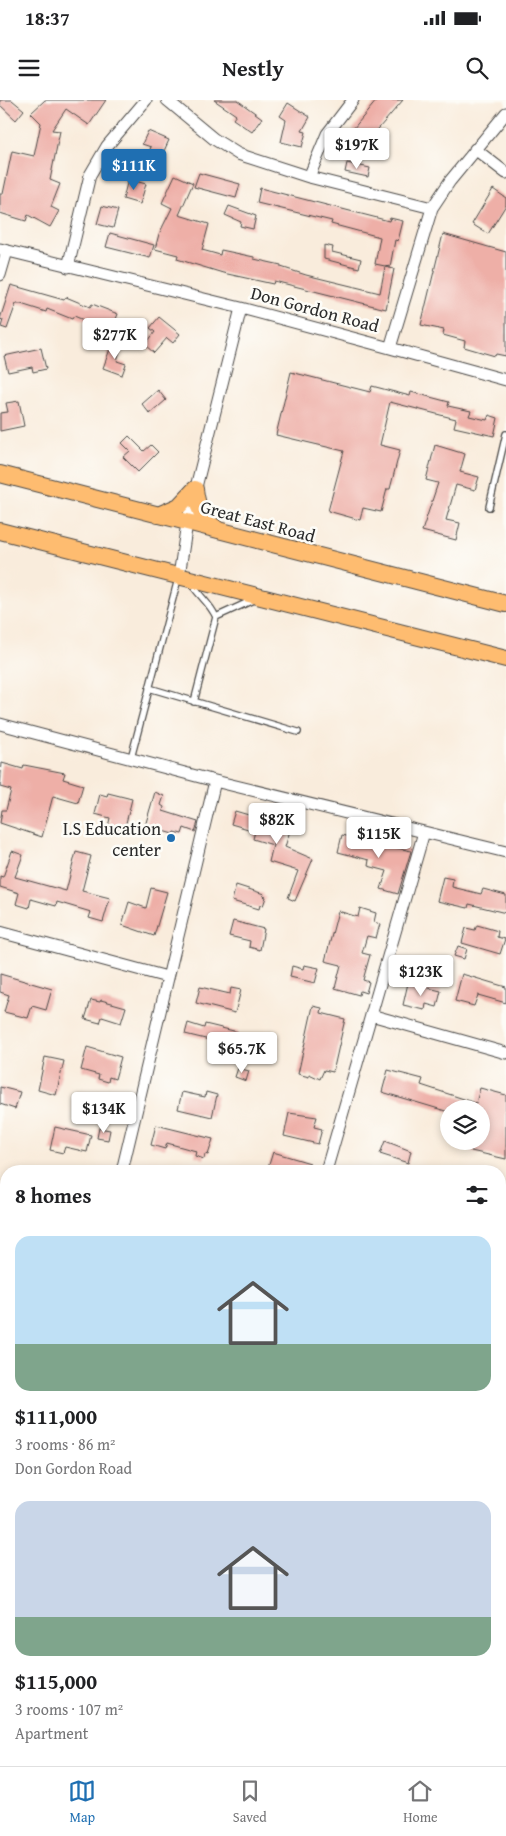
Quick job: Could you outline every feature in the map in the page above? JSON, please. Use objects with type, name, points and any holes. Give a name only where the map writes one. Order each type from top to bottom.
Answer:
[{"type":"main road","name":"Great East Road","points":[[0,474],[506,604]]},
{"type":"main road","points":[[158,515],[180,506],[195,489]]},
{"type":"main road","points":[[195,489],[196,502],[201,514],[209,524],[220,531]]},
{"type":"main road","points":[[0,530],[506,659]]},
{"type":"street","points":[[68,267],[90,175],[107,146],[146,100]]},
{"type":"street","points":[[166,100],[226,148],[254,160],[309,177],[432,208]]},
{"type":"street","points":[[309,177],[326,134],[353,100]]},
{"type":"street","name":"Don Gordon Road","points":[[3,250],[241,308],[390,348],[432,208],[475,149],[506,113]]},
{"type":"street","points":[[475,149],[506,173]]},
{"type":"street","points":[[0,275],[3,250]]},
{"type":"street","points":[[184,578],[187,523],[241,308]]},
{"type":"street","points":[[390,348],[506,380]]},
{"type":"street","points":[[0,724],[215,780],[506,852]]},
{"type":"street","points":[[123,1165],[215,780]]},
{"type":"street","points":[[328,1165],[424,832]]},
{"type":"street","points":[[0,932],[167,977]]},
{"type":"street","points":[[371,1015],[506,1053]]},
{"type":"lane","points":[[489,507],[506,434]]},
{"type":"lane","points":[[184,578],[212,609],[216,617],[194,702]]},
{"type":"lane","points":[[131,758],[149,688],[184,578]]},
{"type":"lane","points":[[216,617],[260,597]]},
{"type":"lane","points":[[149,688],[298,732]]},
{"type":"building","points":[[0,100],[12,100],[24,110],[16,120],[0,105]]},
{"type":"building","points":[[45,100],[106,100],[89,125],[66,109],[52,130],[60,131],[50,180],[60,184],[51,207],[59,211],[50,227],[28,215],[26,221],[0,213],[0,194],[3,194],[12,151],[34,156],[41,123],[31,113]]},
{"type":"building","points":[[214,100],[237,100],[262,118],[252,132],[233,119],[236,115]]},
{"type":"building","points":[[377,100],[403,100],[367,142],[353,129]]},
{"type":"building","points":[[288,103],[310,117],[302,131],[306,132],[302,147],[281,142],[286,120],[280,116]]},
{"type":"building","points":[[148,131],[169,140],[159,162],[147,157],[151,147],[142,144]]},
{"type":"building","points":[[347,163],[370,168],[368,177],[345,172]]},
{"type":"building","points":[[199,173],[240,184],[236,198],[194,187]]},
{"type":"building","points":[[175,175],[193,183],[179,215],[209,224],[202,250],[220,255],[221,250],[254,257],[254,259],[281,265],[281,267],[306,275],[380,293],[385,267],[394,269],[386,309],[274,281],[273,284],[223,273],[177,259],[178,255],[155,249],[159,234],[172,208],[162,203]]},
{"type":"building","points":[[128,179],[146,184],[140,204],[123,199]]},
{"type":"building","points":[[260,188],[389,221],[390,218],[403,221],[398,241],[395,240],[390,267],[375,264],[380,237],[331,224],[332,221],[257,203]]},
{"type":"building","points":[[493,189],[506,198],[506,205],[488,234],[472,224]]},
{"type":"building","points":[[102,206],[118,210],[113,228],[97,224]]},
{"type":"building","points":[[229,206],[256,216],[253,229],[240,226],[241,222],[225,215]]},
{"type":"building","points":[[110,233],[154,245],[150,258],[106,247]]},
{"type":"building","points":[[443,234],[506,252],[506,356],[496,354],[495,356],[464,347],[465,341],[443,335],[444,330],[421,325]]},
{"type":"building","points":[[324,245],[333,247],[332,252],[361,259],[359,268],[324,259]]},
{"type":"building","points":[[11,285],[64,300],[66,297],[90,307],[92,304],[118,314],[107,342],[87,335],[91,323],[74,316],[72,319],[47,309],[46,312],[21,304],[16,304],[7,329],[1,327],[3,320],[0,319]]},
{"type":"building","points":[[159,317],[180,334],[173,343],[167,338],[154,353],[145,345],[155,332],[150,328]]},
{"type":"building","points":[[113,341],[122,344],[117,361],[126,364],[122,375],[103,368]]},
{"type":"building","points":[[41,348],[46,369],[33,372],[32,367],[8,372],[4,356]]},
{"type":"building","points":[[291,372],[370,392],[372,386],[410,396],[411,392],[449,402],[448,406],[471,411],[469,416],[487,420],[489,415],[498,418],[494,436],[454,427],[456,419],[390,402],[380,445],[400,450],[390,489],[387,489],[381,512],[363,508],[360,520],[328,511],[344,451],[276,435]]},
{"type":"building","points":[[158,390],[166,400],[150,414],[142,404]]},
{"type":"building","points":[[19,401],[24,426],[0,431],[0,413],[8,412],[6,403]]},
{"type":"building","points":[[129,436],[144,451],[151,445],[158,452],[138,472],[123,457],[130,451],[122,443]]},
{"type":"building","points":[[435,445],[465,454],[460,472],[479,477],[475,490],[456,485],[446,520],[460,523],[456,540],[422,531],[438,483],[426,480]]},
{"type":"building","points":[[2,763],[23,769],[24,765],[65,773],[63,779],[83,785],[78,803],[53,796],[42,837],[0,823],[2,810],[6,810],[11,790],[0,787]]},
{"type":"building","points":[[155,792],[164,796],[161,805],[164,807],[163,811],[198,822],[195,832],[184,828],[182,834],[174,832],[173,834],[145,826]]},
{"type":"building","points":[[108,793],[132,799],[124,831],[108,827],[110,818],[95,814],[100,794],[107,796]]},
{"type":"building","points":[[235,811],[259,818],[260,814],[292,824],[285,847],[313,859],[295,901],[288,898],[298,871],[269,862],[273,845],[253,839],[255,831],[231,824]]},
{"type":"building","points":[[342,835],[411,851],[398,894],[381,889],[387,871],[368,866],[369,860],[338,852]]},
{"type":"building","points":[[12,851],[23,855],[15,877],[66,891],[76,852],[91,856],[82,891],[110,898],[103,922],[89,918],[91,912],[57,902],[56,906],[31,899],[29,908],[16,904],[19,893],[0,887],[0,876],[3,877]]},
{"type":"building","points":[[443,877],[453,879],[452,887],[481,894],[483,889],[506,895],[506,913],[469,904],[468,908],[437,901]]},
{"type":"building","points":[[236,885],[264,894],[263,896],[266,897],[263,906],[260,905],[259,909],[232,901]]},
{"type":"building","points":[[151,888],[167,892],[154,936],[122,925],[129,902],[146,908]]},
{"type":"building","points":[[360,908],[376,913],[374,922],[380,924],[376,938],[367,936],[362,953],[370,955],[363,980],[369,982],[366,993],[360,991],[359,995],[335,988],[341,965],[325,961],[338,911],[358,917]]},
{"type":"building","points":[[233,921],[264,929],[260,950],[249,947],[250,941],[229,936]]},
{"type":"building","points":[[477,925],[498,931],[497,937],[505,939],[500,954],[462,943],[466,928],[475,930]]},
{"type":"building","points":[[458,946],[467,949],[464,959],[454,956]]},
{"type":"building","points":[[304,965],[319,968],[315,983],[290,977],[292,966],[303,969]]},
{"type":"building","points":[[0,974],[52,989],[46,1010],[32,1006],[28,1018],[4,1012],[9,995],[0,992]]},
{"type":"building","points":[[462,974],[506,987],[506,1003],[478,995],[474,1006],[455,1001]]},
{"type":"building","points":[[408,983],[441,991],[437,1007],[426,1004],[425,1010],[403,1005]]},
{"type":"building","points":[[200,987],[230,994],[231,988],[241,990],[235,1013],[196,1003]]},
{"type":"building","points":[[91,1000],[100,1002],[101,1000],[126,1007],[121,1023],[102,1017],[100,1023],[85,1019]]},
{"type":"building","points":[[313,1006],[322,1008],[321,1013],[345,1019],[333,1072],[324,1070],[320,1079],[309,1074],[309,1077],[298,1074]]},
{"type":"building","points":[[188,1023],[204,1028],[205,1024],[238,1032],[232,1053],[220,1050],[222,1043],[185,1034]]},
{"type":"building","points":[[87,1047],[121,1057],[115,1079],[109,1077],[108,1082],[98,1079],[99,1075],[81,1070]]},
{"type":"building","points":[[45,1057],[64,1061],[56,1095],[38,1090]]},
{"type":"building","points":[[238,1068],[249,1071],[246,1081],[235,1077]]},
{"type":"building","points":[[388,1070],[423,1079],[421,1085],[467,1100],[440,1100],[440,1109],[382,1092]]},
{"type":"building","points":[[0,1087],[20,1092],[15,1109],[0,1104]]},
{"type":"building","points":[[480,1088],[506,1095],[506,1159],[471,1151],[490,1150],[490,1100],[477,1100]]},
{"type":"building","points":[[182,1092],[205,1097],[206,1092],[217,1095],[212,1117],[178,1109]]},
{"type":"building","points":[[289,1113],[317,1117],[314,1127],[322,1129],[318,1144],[284,1136]]},
{"type":"building","points":[[156,1125],[213,1139],[208,1155],[205,1154],[204,1159],[195,1156],[196,1151],[167,1143],[165,1149],[151,1145]]},
{"type":"building","points":[[55,1127],[91,1135],[87,1152],[65,1147],[63,1153],[50,1150]]},
{"type":"building","points":[[99,1128],[110,1130],[108,1140],[97,1138]]},
{"type":"building","points":[[385,1141],[411,1151],[408,1163],[380,1154]]},
{"type":"building","points":[[273,1152],[310,1163],[309,1165],[269,1165]]},
{"type":"place","name":"I.S Education center","points":[[171,838]]}]
